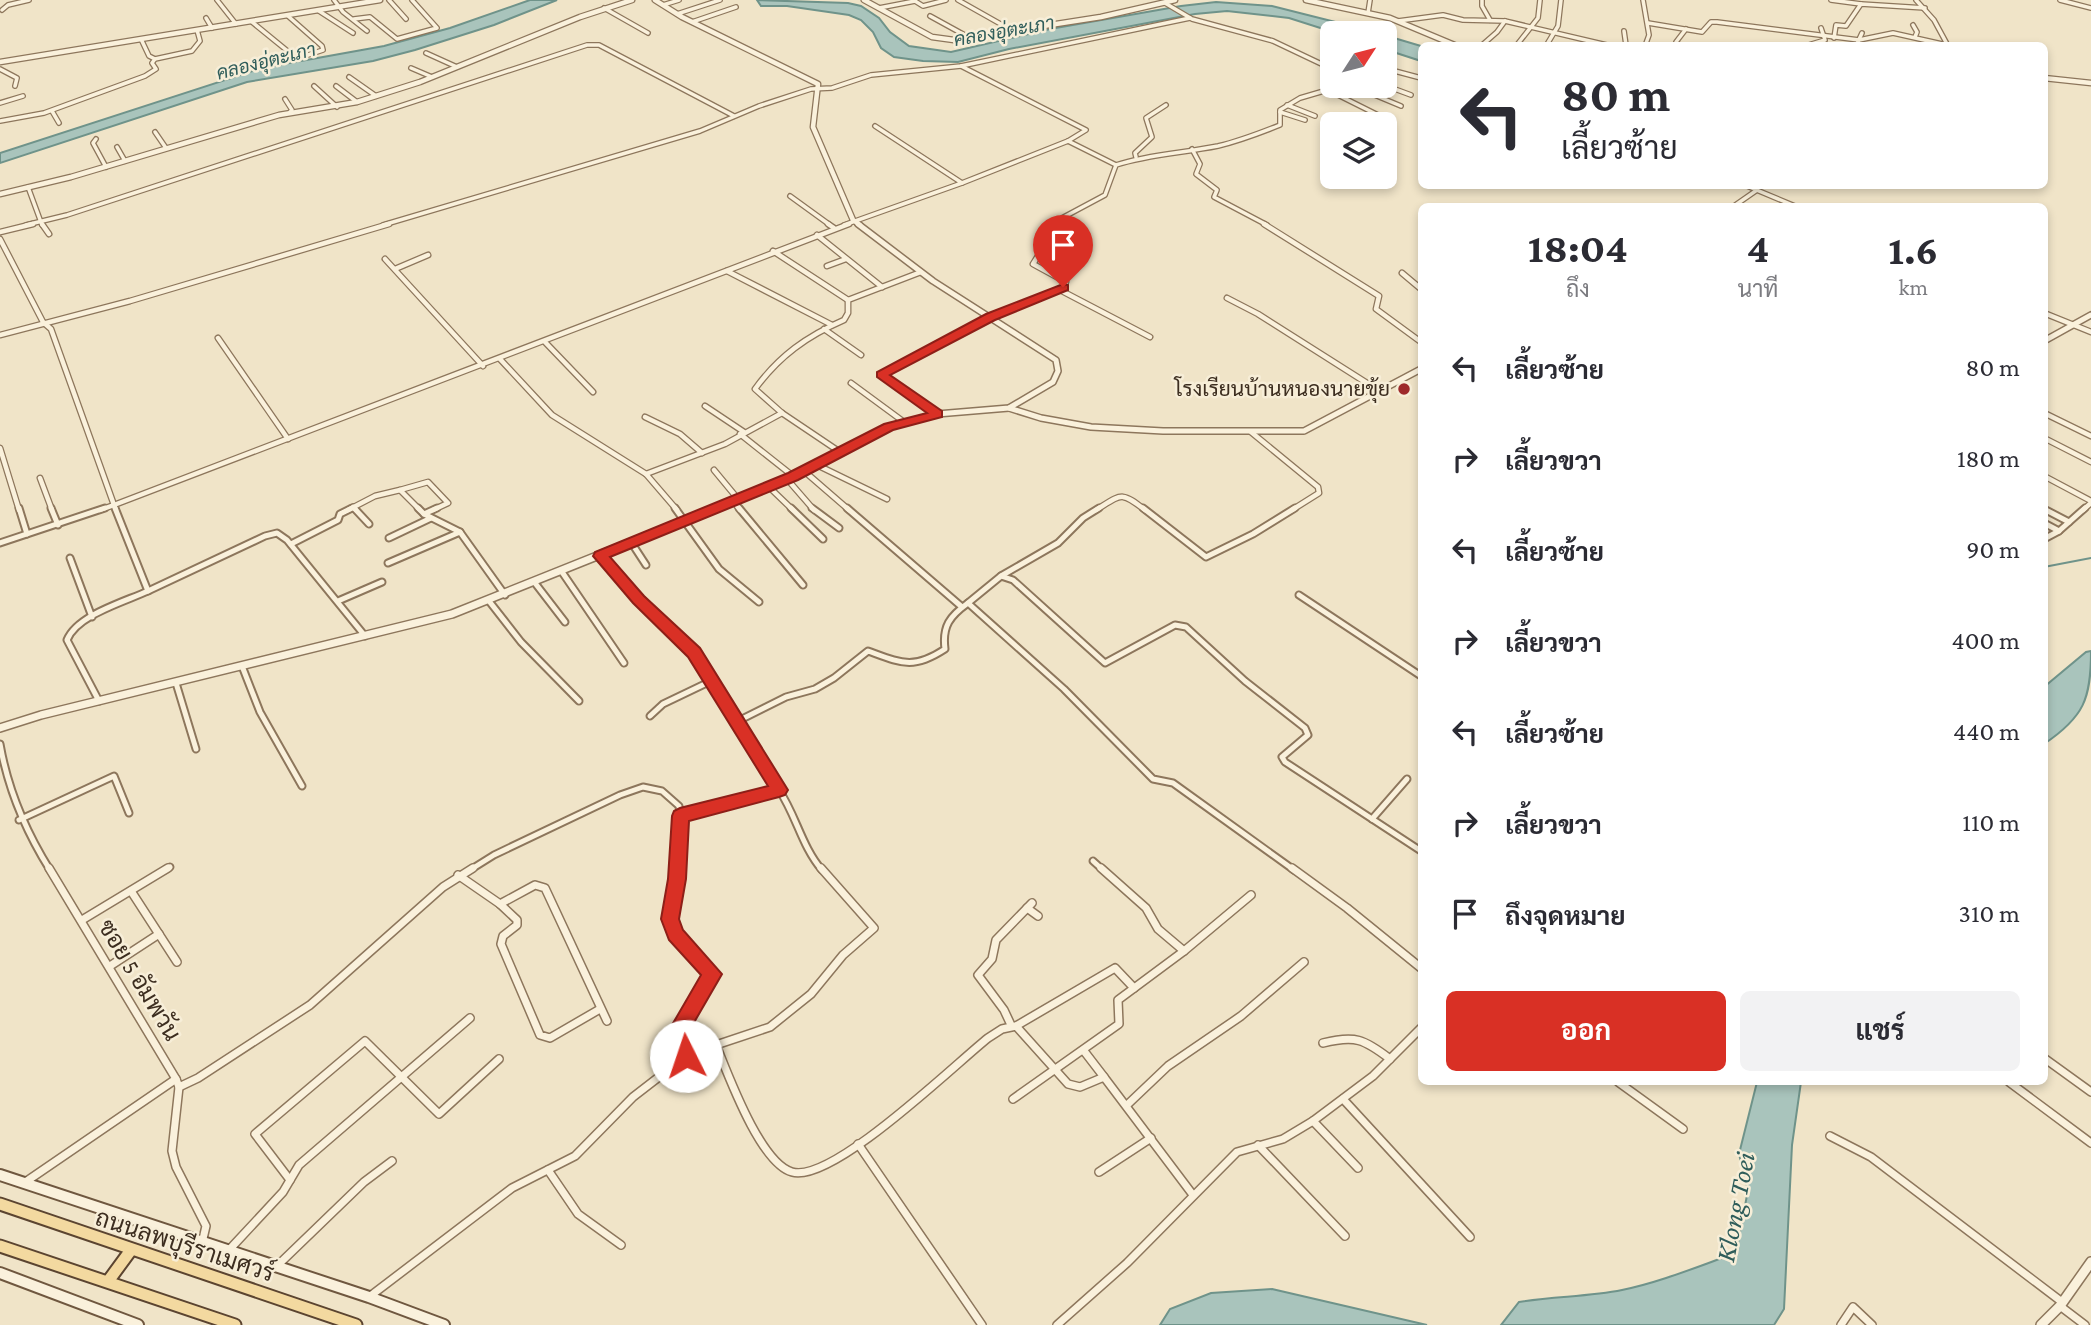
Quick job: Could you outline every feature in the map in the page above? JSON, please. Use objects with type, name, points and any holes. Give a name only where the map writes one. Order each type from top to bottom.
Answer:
[{"type":"main road","points":[[0,1175],[202,1244],[369,1297],[444,1325]]},
{"type":"main road","name":"ถนนลพบุรีราเมศวร์","points":[[0,1204],[131,1251],[356,1325]]},
{"type":"main road","points":[[0,1246],[109,1280],[235,1325]]},
{"type":"main road","points":[[109,1280],[131,1251]]},
{"type":"main road","points":[[0,1273],[138,1325]]},
{"type":"street","points":[[2,10],[8,5],[29,0]]},
{"type":"street","points":[[217,0],[236,24]]},
{"type":"street","points":[[334,0],[343,12],[367,31]]},
{"type":"street","points":[[0,62],[380,0]]},
{"type":"street","points":[[389,0],[406,19]]},
{"type":"street","points":[[354,19],[370,17],[397,39],[437,28],[412,0]]},
{"type":"street","points":[[0,194],[106,167],[290,113],[357,102],[432,77],[604,8],[632,0]]},
{"type":"street","points":[[655,0],[692,22],[812,79],[819,88]]},
{"type":"street","points":[[663,5],[679,0]]},
{"type":"street","points":[[677,14],[720,0]]},
{"type":"street","points":[[864,0],[932,37],[954,40],[1167,4],[1175,0]]},
{"type":"street","points":[[879,8],[914,1],[923,6],[946,0]]},
{"type":"street","points":[[958,0],[1013,31]]},
{"type":"street","points":[[1308,0],[1398,21],[1448,42]]},
{"type":"street","points":[[1368,13],[1370,0]]},
{"type":"street","points":[[1482,0],[1482,6],[1490,20]]},
{"type":"street","points":[[1519,42],[1538,19],[1540,0]]},
{"type":"street","points":[[1548,42],[1558,26],[1561,0]]},
{"type":"street","points":[[1643,0],[1649,36],[1645,42]]},
{"type":"street","points":[[1831,0],[1861,5],[1925,8]]},
{"type":"street","points":[[1916,0],[1925,8],[1947,42]]},
{"type":"street","points":[[2060,0],[2091,8]]},
{"type":"street","points":[[1167,4],[1189,18],[1273,41],[1320,63]]},
{"type":"street","points":[[1834,38],[1836,25],[1846,26],[1861,5]]},
{"type":"street","points":[[692,22],[736,7]]},
{"type":"street","points":[[604,8],[648,33]]},
{"type":"street","points":[[319,10],[353,33]]},
{"type":"street","points":[[1398,21],[1443,15],[1463,20],[1505,21],[1554,32],[1582,42]]},
{"type":"street","points":[[252,22],[290,53],[290,58],[296,59],[323,50],[322,46],[288,16]]},
{"type":"street","points":[[930,16],[971,39]]},
{"type":"street","points":[[206,18],[212,28]]},
{"type":"street","points":[[0,335],[130,301],[700,131],[798,93],[832,88],[871,75],[961,66],[1012,53],[1125,33],[1189,18]]},
{"type":"street","points":[[1483,42],[1485,38],[1498,33],[1505,21]]},
{"type":"street","points":[[1648,23],[1702,32],[1711,22],[1717,22],[1859,40],[1888,33],[1936,42]]},
{"type":"street","points":[[1913,25],[1917,32],[1915,37]]},
{"type":"street","points":[[1818,42],[1825,40],[1821,28]]},
{"type":"street","points":[[1676,42],[1676,38],[1686,29]]},
{"type":"street","points":[[141,39],[149,56],[155,59],[195,49],[200,41],[197,30]]},
{"type":"street","points":[[1624,31],[1625,42]]},
{"type":"street","points":[[1859,40],[1862,33]]},
{"type":"street","points":[[0,232],[41,222],[587,46],[599,45],[735,116]]},
{"type":"street","points":[[426,53],[457,67]]},
{"type":"street","points":[[0,121],[52,111],[145,76],[156,69],[152,63],[155,59]]},
{"type":"street","points":[[0,543],[114,505],[482,366],[853,220],[962,183],[1068,141],[1086,130],[961,66]]},
{"type":"street","points":[[411,68],[432,77]]},
{"type":"street","points":[[0,69],[17,79],[15,86]]},
{"type":"street","points":[[1397,72],[1418,77]]},
{"type":"street","points":[[349,77],[376,96]]},
{"type":"street","points":[[2048,78],[2091,83]]},
{"type":"street","points":[[314,86],[337,107]]},
{"type":"street","points":[[337,86],[357,102]]},
{"type":"street","points":[[819,88],[813,111],[813,127],[853,220],[921,272],[1056,360],[1058,371],[1053,382],[1009,408]]},
{"type":"street","points":[[1397,90],[1411,96]]},
{"type":"street","points":[[937,414],[881,374],[990,317],[1060,290],[1066,282],[1033,264],[1035,258],[1062,218],[1105,195],[1116,165],[1136,157],[1246,138],[1280,125],[1280,112],[1287,105],[1320,93]]},
{"type":"street","points":[[0,103],[23,96]]},
{"type":"street","points":[[1344,98],[1372,112]]},
{"type":"street","points":[[1382,98],[1401,106]]},
{"type":"street","points":[[285,99],[292,110],[290,113]]},
{"type":"street","points":[[1136,157],[1135,153],[1153,138],[1146,118],[1166,105]]},
{"type":"street","points":[[1287,105],[1315,116]]},
{"type":"street","points":[[52,111],[59,123]]},
{"type":"street","points":[[1280,112],[1305,120]]},
{"type":"street","points":[[874,126],[962,183]]},
{"type":"street","points":[[155,132],[166,148]]},
{"type":"street","points":[[96,139],[93,143],[106,167]]},
{"type":"street","points":[[1068,141],[1116,165]]},
{"type":"street","points":[[117,146],[125,161]]},
{"type":"street","points":[[1192,149],[1200,164],[1196,174],[1217,190],[1214,197],[1285,236],[1379,296],[1376,309],[1418,340]]},
{"type":"street","points":[[28,187],[41,222],[49,234]]},
{"type":"street","points":[[1738,203],[1757,190],[1789,203]]},
{"type":"street","points":[[790,196],[834,228]]},
{"type":"street","points":[[817,235],[883,288]]},
{"type":"street","points":[[0,239],[43,322],[51,329],[148,591]]},
{"type":"street","points":[[773,251],[848,300]]},
{"type":"street","points":[[395,269],[428,255]]},
{"type":"street","points":[[386,259],[482,366]]},
{"type":"street","points":[[827,266],[846,259]]},
{"type":"street","points":[[727,271],[832,325]]},
{"type":"street","points":[[848,300],[921,272]]},
{"type":"street","points":[[1402,273],[1418,286]]},
{"type":"street","points":[[1060,290],[1150,337]]},
{"type":"street","points":[[1227,298],[1258,314],[1381,392]]},
{"type":"street","points":[[840,452],[782,413],[755,388],[781,355],[798,341],[844,320],[848,313],[848,300]]},
{"type":"street","points":[[2048,315],[2091,332]]},
{"type":"street","points":[[2048,339],[2091,315]]},
{"type":"street","points":[[824,329],[861,355]]},
{"type":"street","points":[[218,338],[259,401],[288,439]]},
{"type":"street","points":[[545,342],[593,391]]},
{"type":"street","points":[[500,359],[552,415],[646,474],[685,519],[719,569],[759,602]]},
{"type":"street","points":[[0,728],[452,614],[769,487],[904,422],[937,414],[1009,408],[1041,418],[1091,427],[1304,431],[1418,371]]},
{"type":"street","points":[[851,383],[904,422]]},
{"type":"street","points":[[705,406],[742,433],[790,478],[816,512],[823,514],[839,528]]},
{"type":"street","points":[[646,474],[702,453],[782,413]]},
{"type":"street","points":[[2048,415],[2091,436]]},
{"type":"street","points":[[645,417],[680,434],[702,453]]},
{"type":"street","points":[[738,721],[786,697],[815,689],[834,678],[868,651],[910,665],[921,665],[945,649],[945,622],[1001,576],[1058,543],[1083,518],[1120,495],[1126,495],[1206,557],[1253,534],[1319,493],[1318,487],[1251,432]]},
{"type":"street","points":[[2048,440],[2091,461]]},
{"type":"street","points":[[0,448],[27,534]]},
{"type":"street","points":[[817,465],[887,499]]},
{"type":"street","points":[[714,470],[803,585]]},
{"type":"street","points":[[804,471],[1064,689],[1153,779],[1173,783],[1205,805],[1347,908],[1418,966]]},
{"type":"street","points":[[40,478],[58,525]]},
{"type":"street","points":[[2048,478],[2091,502],[2059,531],[2048,537]]},
{"type":"street","points":[[291,544],[338,520],[340,514],[375,496],[428,482],[448,503],[424,514]]},
{"type":"street","points":[[769,487],[823,539]]},
{"type":"street","points":[[400,490],[424,514],[460,532],[505,595]]},
{"type":"street","points":[[352,507],[369,524]]},
{"type":"street","points":[[2048,511],[2069,522]]},
{"type":"street","points":[[389,538],[431,518]]},
{"type":"street","points":[[2048,525],[2059,531]]},
{"type":"street","points":[[388,562],[460,532]]},
{"type":"street","points":[[99,701],[67,640],[71,630],[92,617],[265,536],[277,533],[291,544],[365,636]]},
{"type":"street","points":[[631,542],[646,565]]},
{"type":"street","points":[[369,1297],[512,1188],[575,1156],[633,1097],[686,1056],[770,1027],[811,994],[843,955],[874,928],[812,858],[788,803],[694,653],[600,556]]},
{"type":"street","points":[[70,558],[92,617]]},
{"type":"street","points":[[562,572],[624,663]]},
{"type":"street","points":[[1001,576],[1013,580],[1105,663],[1175,625],[1186,627],[1245,681],[1304,728],[1308,735],[1285,752],[1282,757],[1285,762],[1418,849]]},
{"type":"street","points":[[338,601],[382,582]]},
{"type":"street","points":[[535,583],[565,622]]},
{"type":"street","points":[[1299,596],[1418,674]]},
{"type":"street","points":[[489,601],[521,642],[579,701]]},
{"type":"street","points":[[242,666],[260,712],[302,786]]},
{"type":"street","points":[[650,716],[663,704],[711,681]]},
{"type":"street","points":[[176,682],[196,749]]},
{"type":"street","name":"ซอย 5 อัมพวัน","points":[[0,744],[2,763],[19,820],[110,966],[177,1083]]},
{"type":"street","points":[[19,820],[114,776],[129,813]]},
{"type":"street","points":[[1372,819],[1406,779]]},
{"type":"street","points":[[24,1183],[177,1083],[198,1078],[310,1005],[458,876],[542,831],[643,787],[662,791],[679,806],[677,879],[670,919],[676,934],[712,974],[682,1025],[686,1056]]},
{"type":"street","points":[[680,816],[779,790]]},
{"type":"street","points":[[1093,861],[1146,908],[1158,929],[1184,951]]},
{"type":"street","points":[[82,920],[170,867]]},
{"type":"street","points":[[458,876],[500,904],[517,920],[517,925],[503,936],[501,943],[540,1035],[550,1038],[600,1009]]},
{"type":"street","points":[[500,904],[535,886],[541,885],[545,888],[607,1021]]},
{"type":"street","points":[[131,891],[177,962]]},
{"type":"street","points":[[1013,1099],[1119,1024],[1118,1000],[1184,951],[1251,895]]},
{"type":"street","points":[[1038,916],[1030,905],[1012,920],[996,940],[992,959],[978,975],[982,985],[998,999],[1014,1026],[1068,1084],[1080,1087],[1104,1077]]},
{"type":"street","points":[[110,966],[159,934]]},
{"type":"street","points":[[1127,1105],[1168,1066],[1241,1016],[1304,962]]},
{"type":"street","points":[[716,1045],[746,1116],[771,1154],[791,1173],[802,1175],[832,1163],[858,1144],[987,1039],[1115,968],[1133,988]]},
{"type":"street","points":[[227,1252],[283,1192],[299,1165],[470,1018]]},
{"type":"street","points":[[1057,1325],[1128,1263],[1237,1152],[1283,1139],[1313,1121],[1373,1076],[1418,1031]]},
{"type":"street","points":[[1323,1044],[1351,1036],[1361,1039],[1390,1059]]},
{"type":"street","points":[[290,1180],[255,1134],[365,1041],[439,1114],[499,1059]]},
{"type":"street","points":[[1084,1051],[1193,1195]]},
{"type":"street","points":[[2048,1061],[2091,1092]]},
{"type":"street","points":[[177,1083],[172,1151],[176,1167],[206,1226],[202,1244]]},
{"type":"street","points":[[1622,1085],[1683,1129]]},
{"type":"street","points":[[2013,1085],[2091,1143]]},
{"type":"street","points":[[1343,1099],[1470,1237]]},
{"type":"street","points":[[1313,1121],[1358,1168]]},
{"type":"street","points":[[1830,1136],[1871,1157],[2085,1325]]},
{"type":"street","points":[[1099,1172],[1151,1138]]},
{"type":"street","points":[[858,1144],[982,1325]]},
{"type":"street","points":[[1258,1145],[1345,1236]]},
{"type":"street","points":[[276,1268],[364,1182],[392,1161]]},
{"type":"street","points":[[548,1170],[578,1214],[621,1245]]},
{"type":"street","points":[[2041,1325],[2061,1304],[2091,1262]]},
{"type":"street","points":[[1841,1325],[1853,1307],[1872,1325]]},
{"type":"water","points":[[530,0],[557,0],[494,25],[415,50],[373,61],[247,82],[0,163],[0,153],[262,68],[384,46],[450,28]]},
{"type":"water","points":[[757,0],[848,3],[861,6],[879,18],[890,32],[909,46],[951,52],[1050,29],[1216,2],[1272,6],[1331,21],[1320,21],[1320,28],[1289,18],[1227,11],[1195,14],[1009,49],[958,62],[894,57],[881,48],[873,32],[861,20],[849,15],[787,6],[761,6]]},
{"type":"water","points":[[1397,39],[1418,45],[1418,60],[1397,53]]},
{"type":"water","points":[[2091,651],[2087,694],[2068,725],[2048,741],[2048,684],[2086,652]]},
{"type":"water","points":[[1756,1085],[1801,1085],[1792,1145],[1784,1309],[1774,1325],[1501,1325],[1519,1302],[1637,1287],[1736,1253],[1748,1190],[1739,1154]]},
{"type":"water","points":[[1272,1289],[1427,1325],[1160,1325],[1170,1309],[1211,1293]]},
{"type":"waterway","points":[[2048,566],[2091,558]]},
{"type":"place","name":"โรงเรียนบ้านหนองนายขุ้ย","points":[[1404,389]]},
{"type":"route","points":[[686,1056],[682,1025],[712,974],[676,934],[670,919],[677,879],[680,816],[779,790],[694,653],[600,556],[685,519],[769,487],[888,427],[937,414],[881,374],[990,317],[1063,287]]},
{"type":"water label","name":"คลองอุ่ตะเภา","points":[[1004,31]]},
{"type":"water label","name":"คลองอุ่ตะเภา","points":[[266,61]]},
{"type":"water label","name":"Klong Toei","points":[[1735,1207]]}]
